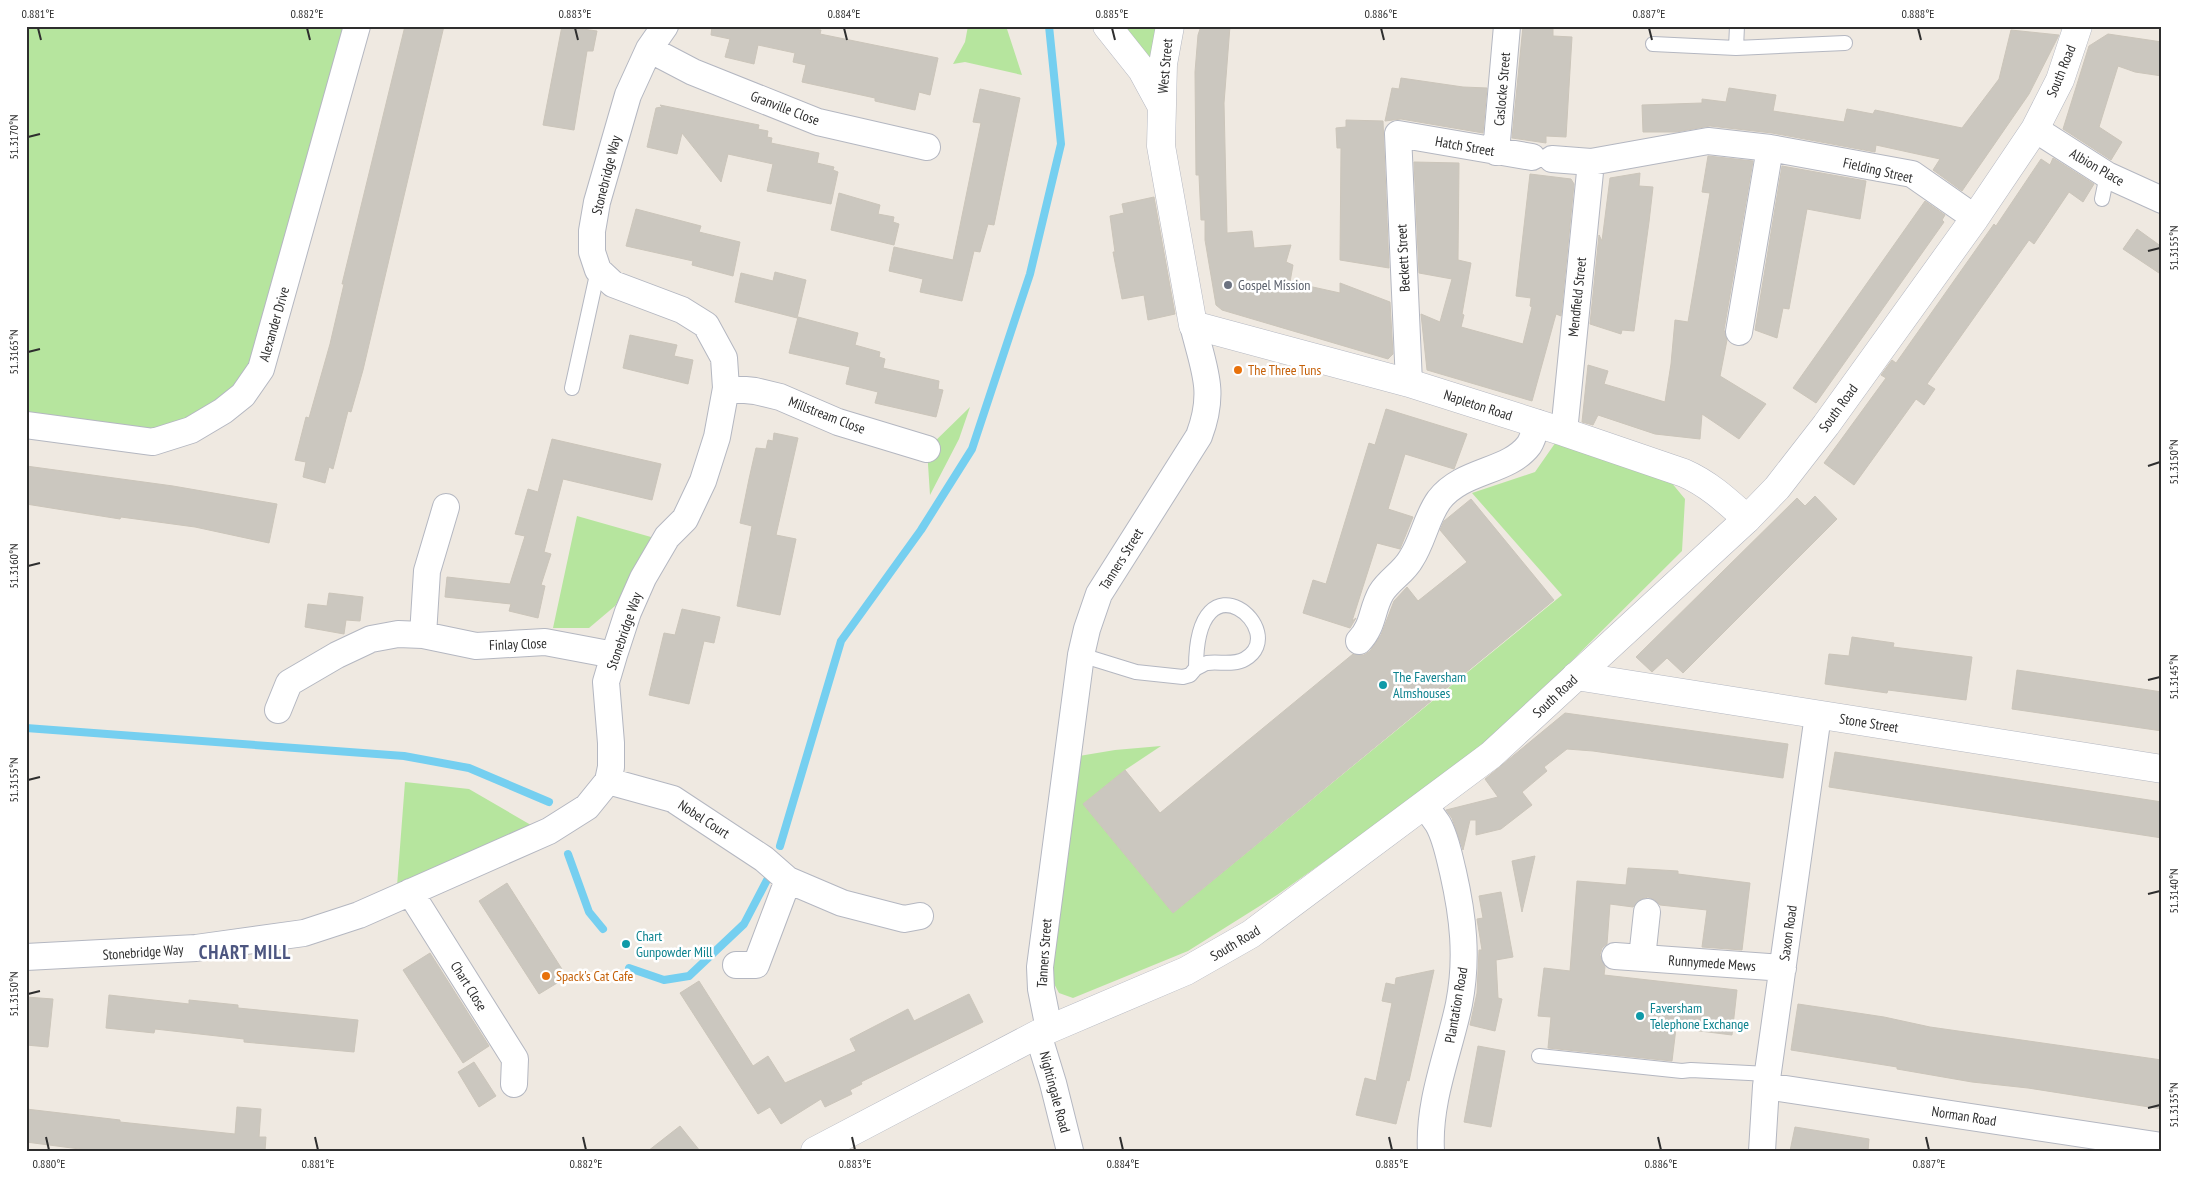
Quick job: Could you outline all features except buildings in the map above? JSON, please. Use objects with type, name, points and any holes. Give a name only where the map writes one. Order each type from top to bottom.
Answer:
[{"type":"main road","points":[[1107,26],[1142,70],[1162,106]]},
{"type":"main road","name":"West Street","points":[[1162,106],[1163,64],[1170,26]]},
{"type":"main road","name":"South Road","points":[[822,1147],[1044,1031],[1186,971],[1244,938],[1282,913],[1491,755],[1747,519],[1777,488],[1976,218],[2035,129],[2060,80],[2078,26]]},
{"type":"main road","name":"Tanners Street","points":[[1162,106],[1160,146],[1193,325]]},
{"type":"main road","name":"Napleton Road","points":[[1193,325],[1409,382],[1564,432],[1693,477],[1721,495],[1747,519]]},
{"type":"main road","name":"Stone Street","points":[[1576,676],[2162,769]]},
{"type":"street","name":"Alexander Drive","points":[[26,425],[153,442],[190,430],[223,411],[243,395],[261,369],[357,26]]},
{"type":"street","name":"Stonebridge Way","points":[[26,957],[196,948],[304,933],[359,915],[549,831],[588,807],[608,781],[611,767],[611,743],[606,682],[614,655],[628,612],[643,578],[667,537],[685,519],[703,481],[717,437],[726,388],[724,358],[706,326],[682,310],[613,284],[598,270],[592,252],[592,231],[596,202],[628,95],[649,49],[665,26]]},
{"type":"street","name":"Caslocke Street","points":[[1496,152],[1507,26]]},
{"type":"street","name":"Granville Close","points":[[649,49],[693,72],[818,122],[927,147]]},
{"type":"street","name":"Albion Place","points":[[2035,129],[2104,188],[2162,200]]},
{"type":"street","name":"Hatch Street","points":[[1398,134],[1496,152],[1542,158]]},
{"type":"street","name":"Beckett Street","points":[[1398,134],[1409,382]]},
{"type":"street","name":"Fielding Street","points":[[1542,158],[1591,162],[1708,141],[1770,148],[1912,174],[1976,218]]},
{"type":"street","points":[[1739,332],[1770,148]]},
{"type":"street","name":"Mendfield Street","points":[[1564,432],[1591,162]]},
{"type":"street","name":"Tanners Street","points":[[1044,1031],[1040,967],[1081,655],[1087,629],[1099,594],[1199,436],[1207,415],[1209,397],[1207,381],[1193,325]]},
{"type":"street","name":"Millstream Close","points":[[726,388],[755,391],[780,397],[838,422],[926,449]]},
{"type":"street","points":[[1359,641],[1368,632],[1380,594],[1390,581],[1410,562],[1429,518],[1440,500],[1464,480],[1515,458],[1530,444],[1537,423]]},
{"type":"street","points":[[423,635],[427,571],[446,507]]},
{"type":"street","name":"Finlay Close","points":[[278,710],[289,683],[337,655],[372,640],[398,634],[423,635],[476,646],[545,642],[614,655]]},
{"type":"street","name":"Saxon Road","points":[[1762,1151],[1767,1080],[1818,715]]},
{"type":"street","name":"Nobel Court","points":[[608,781],[673,799],[764,859],[788,880],[842,903],[904,918],[920,916]]},
{"type":"street","name":"Plantation Road","points":[[1425,805],[1438,824],[1450,861],[1463,923],[1464,944],[1464,965],[1459,1004],[1432,1115],[1430,1135],[1432,1151]]},
{"type":"street","points":[[736,965],[756,965],[788,880]]},
{"type":"street","name":"Chart Close","points":[[410,892],[515,1059],[514,1084]]},
{"type":"street","points":[[1642,958],[1646,912]]},
{"type":"street","name":"Runnymede Mews","points":[[1615,956],[1783,968]]},
{"type":"street","name":"Nightingale Road","points":[[1044,1031],[1070,1151]]},
{"type":"street","name":"Norman Road","points":[[1767,1080],[2162,1146]]},
{"type":"lane","points":[[1736,48],[1737,26]]},
{"type":"lane","points":[[1653,44],[1736,48],[1845,43]]},
{"type":"lane","points":[[572,388],[598,270]]},
{"type":"lane","points":[[1081,655],[1136,672],[1183,677],[1190,675],[1196,668],[1207,663],[1237,662],[1245,659],[1253,651],[1257,632],[1252,619],[1242,609],[1230,604],[1219,605],[1210,612],[1199,631],[1196,668]]},
{"type":"lane","points":[[1539,1056],[1682,1072],[1692,1070],[1767,1080]]},
{"type":"green space","points":[[26,26],[356,26],[243,395],[153,442],[26,425]]},
{"type":"green space","points":[[968,26],[1006,26],[1022,75],[965,62],[953,64],[965,42]]},
{"type":"green space","points":[[1117,26],[1160,26],[1155,65]]},
{"type":"green space","points":[[970,407],[959,439],[930,495],[927,449]]},
{"type":"green space","points":[[1558,439],[1666,476],[1685,499],[1682,551],[1483,749],[1277,895],[1188,951],[1073,998],[1059,993],[1051,978],[1073,757],[1115,750],[1161,746],[1125,770],[1083,804],[1173,913],[1562,595],[1472,493],[1535,472]]},
{"type":"green space","points":[[577,516],[658,539],[615,606],[589,628],[553,628]]},
{"type":"green space","points":[[405,782],[469,789],[543,832],[396,899]]},
{"type":"waterway","points":[[780,846],[841,641],[921,530],[972,449],[1030,274],[1061,144],[1049,26]]},
{"type":"waterway","points":[[26,728],[404,756],[469,768],[549,802]]},
{"type":"waterway","points":[[568,854],[589,912],[603,929]]},
{"type":"waterway","points":[[629,968],[664,980],[689,976],[744,924],[767,880]]},
{"type":"place","name":"Gospel Mission","points":[[1228,285]]},
{"type":"place","name":"The Three Tuns","points":[[1238,370]]},
{"type":"place","name":"The Faversham Almshouses","points":[[1383,685]]},
{"type":"place","name":"Chart Gunpowder Mill","points":[[626,944]]},
{"type":"place","name":"Spack's Cat Cafe","points":[[546,976]]},
{"type":"place","name":"Faversham Telephone Exchange","points":[[1640,1016]]},
{"type":"district","name":"CHART MILL","points":[[245,952]]}]
